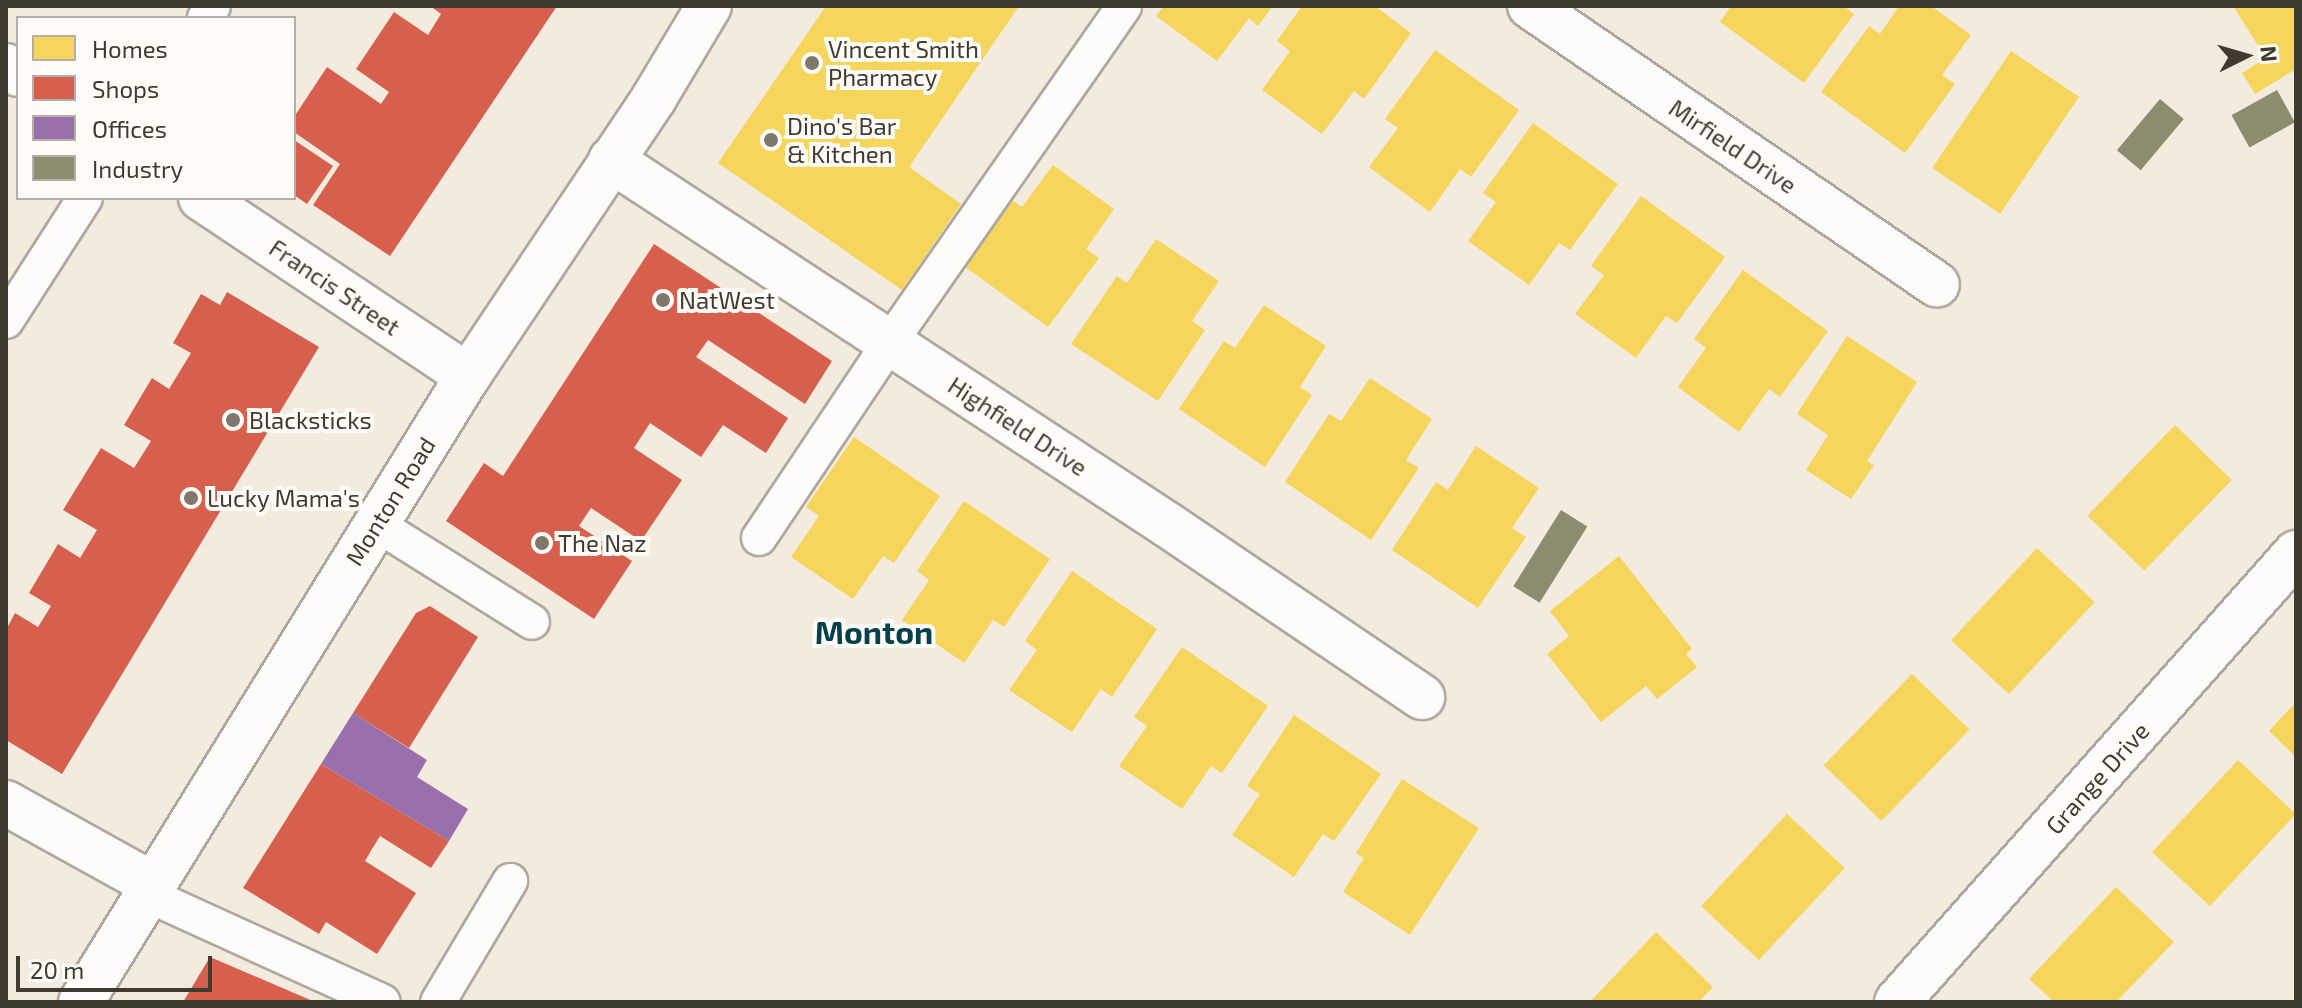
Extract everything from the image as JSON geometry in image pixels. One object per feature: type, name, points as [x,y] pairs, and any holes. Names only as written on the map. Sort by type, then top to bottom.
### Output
[{"type":"street","name":"Monton Road","points":[[81,1002],[468,376],[691,40],[709,6]]},
{"type":"street","name":"Mirfield Drive","points":[[1530,6],[1937,285]]},
{"type":"street","name":"Highfield Drive","points":[[611,160],[1422,697]]},
{"type":"street","name":"Francis Street","points":[[204,200],[468,376]]},
{"type":"street","name":"Grange Drive","points":[[1897,1002],[2296,553]]},
{"type":"street","points":[[6,803],[149,889]]},
{"type":"lane","points":[[759,538],[890,342],[1124,6]]},
{"type":"lane","points":[[6,321],[84,200]]},
{"type":"lane","points":[[376,524],[532,622]]},
{"type":"lane","points":[[438,1002],[510,881]]},
{"type":"lane","points":[[149,889],[383,1002]]},
{"type":"building: Homes","points":[[826,6],[1019,6],[909,167],[961,204],[902,290],[718,163]]},
{"type":"building: Homes","points":[[1164,6],[1273,6],[1258,26],[1249,18],[1217,61],[1156,16]]},
{"type":"building: Homes","points":[[1302,6],[1375,6],[1411,33],[1364,99],[1354,91],[1322,134],[1262,90],[1290,51],[1277,41]]},
{"type":"building: Homes","points":[[1731,6],[1843,6],[1854,14],[1804,83],[1720,22]]},
{"type":"building: Homes","points":[[1899,6],[1931,6],[1971,35],[1942,75],[1955,84],[1905,153],[1821,92],[1869,26],[1880,34]]},
{"type":"building: Homes","points":[[2233,6],[2296,6],[2296,69],[2255,94],[2242,73],[2266,58]]},
{"type":"building: Homes","points":[[1435,50],[1519,110],[1471,177],[1460,169],[1430,212],[1369,167],[1398,128],[1385,119]]},
{"type":"building: Homes","points":[[2011,51],[2079,97],[2000,214],[1932,168]]},
{"type":"building: Homes","points":[[1533,123],[1618,184],[1570,250],[1559,243],[1529,285],[1468,241],[1496,202],[1483,193]]},
{"type":"building: Homes","points":[[1053,165],[1114,209],[1086,249],[1099,258],[1048,327],[964,266],[1012,200],[1022,207]]},
{"type":"building: Homes","points":[[1641,196],[1725,257],[1677,323],[1666,316],[1636,358],[1575,314],[1604,275],[1591,266]]},
{"type":"building: Homes","points":[[1156,239],[1219,281],[1192,321],[1205,330],[1158,401],[1071,344],[1117,276],[1127,283]]},
{"type":"building: Homes","points":[[1743,270],[1828,331],[1780,397],[1769,389],[1739,432],[1678,387],[1706,348],[1694,339]]},
{"type":"building: Homes","points":[[1264,305],[1326,346],[1300,387],[1312,395],[1265,467],[1179,409],[1224,341],[1235,348]]},
{"type":"building: Homes","points":[[1847,336],[1917,382],[1867,461],[1874,465],[1851,499],[1806,470],[1828,435],[1797,414]]},
{"type":"building: Homes","points":[[1370,378],[1432,419],[1406,460],[1419,468],[1371,540],[1285,482],[1329,414],[1341,421]]},
{"type":"building: Homes","points":[[2175,425],[2232,480],[2144,571],[2087,516]]},
{"type":"building: Homes","points":[[854,437],[940,496],[894,563],[883,556],[853,599],[791,557],[819,516],[806,507]]},
{"type":"building: Homes","points":[[1476,446],[1539,488],[1512,528],[1526,537],[1478,608],[1392,550],[1436,482],[1448,490]]},
{"type":"building: Homes","points":[[964,501],[1050,559],[1004,627],[993,620],[964,663],[902,620],[929,580],[917,571]]},
{"type":"building: Homes","points":[[2037,548],[2095,602],[2009,694],[1951,640]]},
{"type":"building: Homes","points":[[1619,556],[1692,649],[1686,654],[1697,667],[1657,699],[1646,686],[1601,722],[1547,654],[1569,636],[1550,611]]},
{"type":"building: Homes","points":[[1072,571],[1157,629],[1112,697],[1101,689],[1072,732],[1009,690],[1037,650],[1025,641]]},
{"type":"building: Homes","points":[[1182,647],[1268,706],[1222,773],[1211,766],[1182,809],[1119,766],[1147,726],[1134,717]]},
{"type":"building: Homes","points":[[1912,674],[1970,730],[1881,821],[1824,765]]},
{"type":"building: Homes","points":[[2296,702],[2296,757],[2269,731]]},
{"type":"building: Homes","points":[[1294,715],[1381,774],[1334,841],[1323,834],[1294,877],[1232,835],[1260,794],[1247,786]]},
{"type":"building: Homes","points":[[2238,760],[2296,814],[2210,906],[2152,852]]},
{"type":"building: Homes","points":[[1402,779],[1479,828],[1410,935],[1343,892],[1364,858],[1356,853]]},
{"type":"building: Homes","points":[[1787,814],[1845,868],[1759,960],[1701,906]]},
{"type":"building: Homes","points":[[2116,887],[2174,942],[2116,1002],[2054,1002],[2029,979]]},
{"type":"building: Homes","points":[[1656,932],[1713,987],[1699,1002],[1590,1002]]},
{"type":"building: Shops","points":[[430,6],[557,6],[390,256],[313,205],[340,164],[296,133],[296,114],[327,67],[381,104],[389,92],[356,69],[394,12],[428,35],[441,14]]},
{"type":"building: Shops","points":[[296,141],[333,166],[307,204],[296,196]]},
{"type":"building: Shops","points":[[654,244],[832,361],[805,404],[708,340],[696,357],[788,418],[766,453],[723,425],[701,457],[650,423],[634,448],[682,480],[641,541],[591,508],[579,526],[632,561],[594,619],[446,521],[484,463],[503,476]]},
{"type":"building: Shops","points":[[227,292],[319,347],[62,774],[6,740],[6,630],[15,613],[38,627],[51,606],[29,593],[58,544],[80,558],[97,530],[63,510],[101,448],[134,468],[151,441],[124,425],[152,378],[169,389],[191,353],[173,343],[201,294],[220,305]]},
{"type":"building: Shops","points":[[430,606],[478,637],[409,748],[353,713],[416,613]]},
{"type":"building: Shops","points":[[321,764],[449,841],[431,868],[380,836],[365,861],[416,893],[377,954],[326,922],[319,934],[243,888]]},
{"type":"building: Shops","points":[[210,957],[315,1002],[183,1002]]},
{"type":"building: Offices","points":[[353,713],[427,760],[417,777],[468,809],[449,841],[321,764]]},
{"type":"building: Industry","points":[[2277,90],[2295,122],[2249,148],[2232,115]]},
{"type":"building: Industry","points":[[2160,99],[2184,119],[2141,170],[2117,150]]},
{"type":"building: Industry","points":[[1561,510],[1587,526],[1540,603],[1513,586]]},
{"type":"place","name":"Vincent Smith Pharmacy","points":[[812,63]]},
{"type":"place","name":"Dino's Bar & Kitchen","points":[[771,140]]},
{"type":"place","name":"NatWest","points":[[663,300]]},
{"type":"place","name":"Blacksticks","points":[[233,420]]},
{"type":"place","name":"Lucky Mama's","points":[[191,498]]},
{"type":"place","name":"The Naz","points":[[542,543]]},
{"type":"district","name":"Monton","points":[[874,631]]}]
